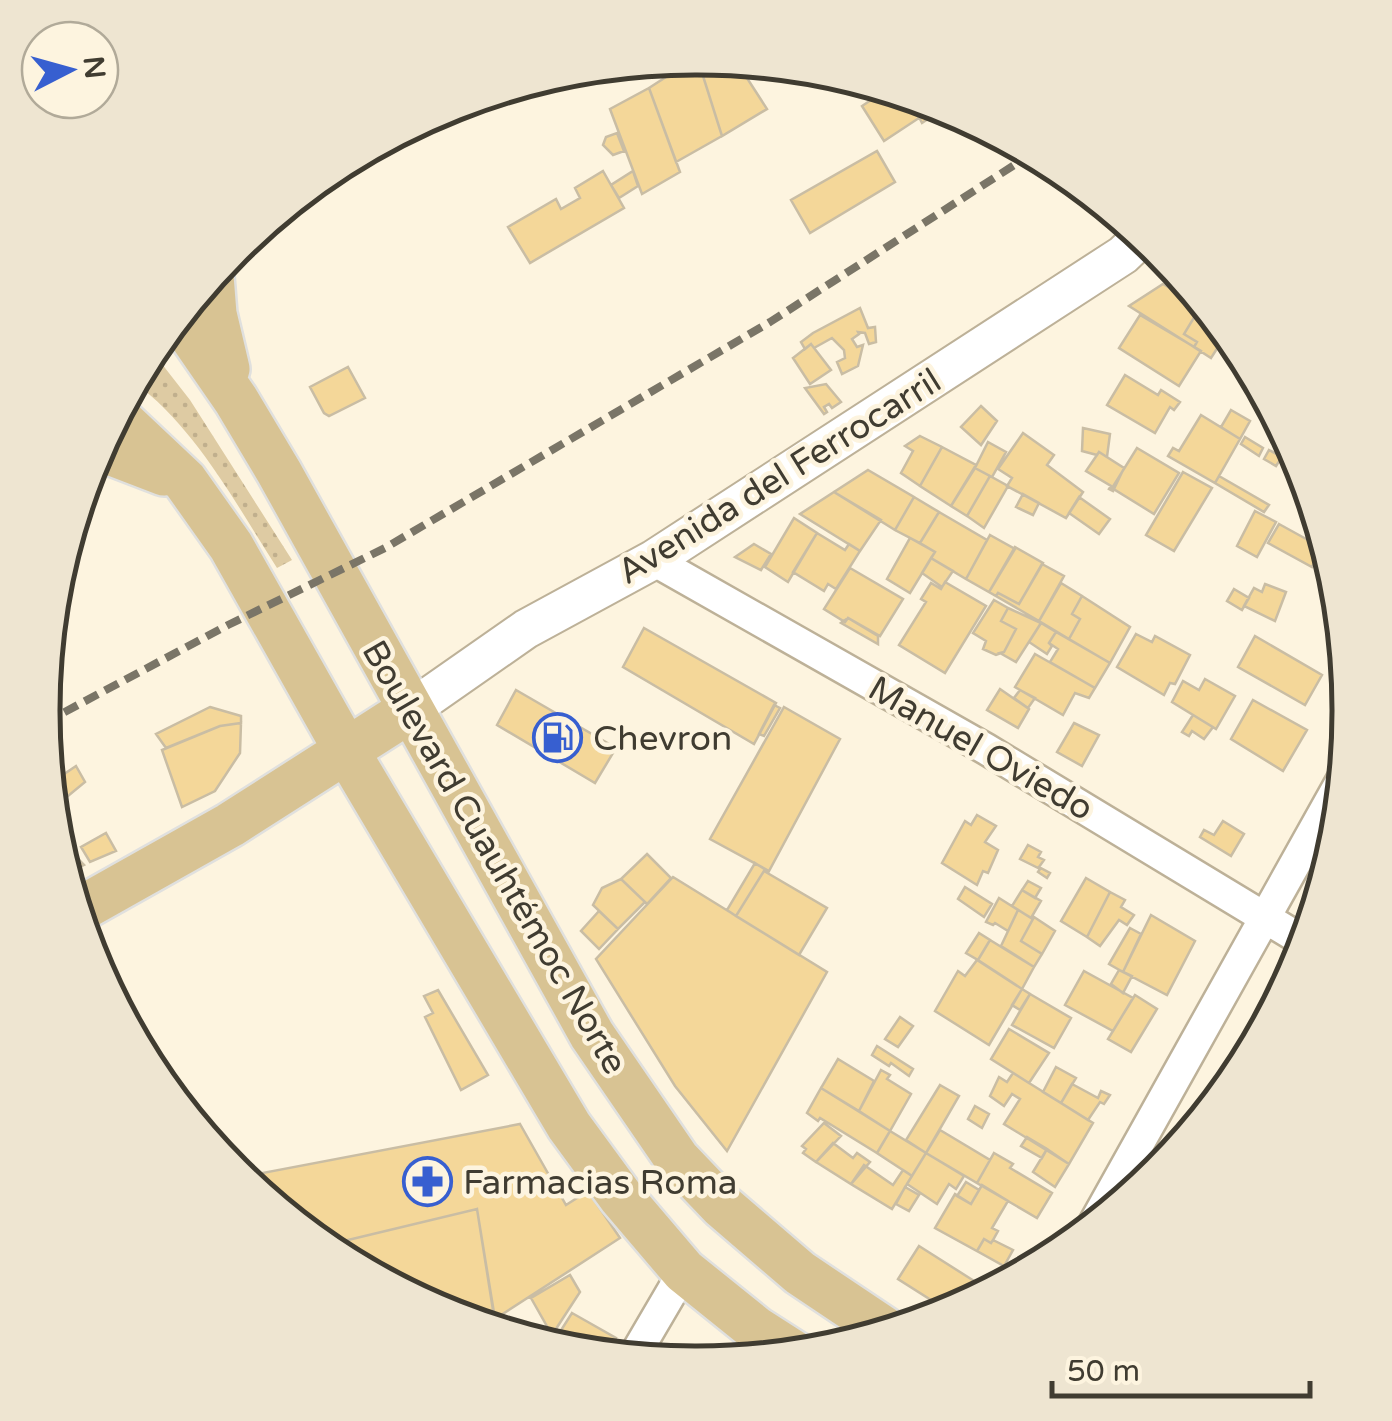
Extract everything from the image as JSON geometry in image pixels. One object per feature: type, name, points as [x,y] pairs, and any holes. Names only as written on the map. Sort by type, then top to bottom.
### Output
[{"type":"main road","points":[[213,297],[236,400]]},
{"type":"main road","name":"Boulevard Cuauhtémoc Norte","points":[[187,329],[236,400],[592,1035],[677,1159],[722,1206],[800,1273],[872,1322]]},
{"type":"main road","name":"Boulevard Cuauhtémoc Norte","points":[[127,427],[185,481],[231,546],[346,750],[568,1126],[620,1197],[684,1272],[776,1341]]},
{"type":"main road","points":[[114,454],[185,481]]},
{"type":"main road","points":[[91,903],[230,825],[410,710]]},
{"type":"street","name":"Avenida del Ferrocarril","points":[[410,710],[526,629],[652,560],[1132,247]]},
{"type":"street","name":"Manuel Oviedo","points":[[652,560],[986,750],[1291,933]]},
{"type":"street","points":[[1111,1192],[1324,811]]},
{"type":"street","points":[[642,1344],[684,1272]]},
{"type":"shaded area","points":[[162,364],[190,400],[292,560],[277,568],[196,444],[145,392]]},
{"type":"building","points":[[702,74],[746,77],[767,109],[722,136]]},
{"type":"building","points":[[702,74],[722,136],[676,162],[649,88],[669,75]]},
{"type":"building","points":[[649,88],[680,172],[642,194],[610,109]]},
{"type":"building","points":[[872,99],[919,118],[884,141],[862,106]]},
{"type":"building","points":[[617,133],[624,151],[613,155],[603,145],[606,137]]},
{"type":"building","points":[[877,151],[895,182],[810,233],[791,200]]},
{"type":"building","points":[[603,171],[624,208],[530,263],[508,227],[556,199],[561,209],[580,198],[575,188]]},
{"type":"building","points":[[633,171],[638,186],[619,198],[611,185]]},
{"type":"building","points":[[1163,284],[1195,316],[1184,334],[1197,342],[1194,347],[1129,306]]},
{"type":"building","points":[[860,308],[868,328],[875,327],[876,342],[869,344],[865,333],[858,332],[852,339],[857,347],[863,345],[858,366],[842,374],[837,362],[845,358],[844,350],[832,338],[805,349],[801,342],[813,333]]},
{"type":"building","points":[[1140,315],[1201,351],[1179,386],[1119,348]]},
{"type":"building","points":[[1195,316],[1218,347],[1211,358],[1194,347],[1197,342],[1184,334]]},
{"type":"building","points":[[811,344],[831,370],[810,384],[793,358]]},
{"type":"building","points":[[348,367],[365,398],[329,416],[310,387]]},
{"type":"building","points":[[1125,375],[1158,395],[1161,390],[1180,402],[1174,410],[1170,407],[1155,433],[1107,405]]},
{"type":"building","points":[[826,384],[841,402],[832,408],[829,404],[824,407],[824,414],[805,388]]},
{"type":"building","points":[[981,406],[997,421],[981,445],[961,427]]},
{"type":"building","points":[[1231,410],[1250,421],[1240,439],[1221,427]]},
{"type":"building","points":[[1201,415],[1240,439],[1215,483],[1168,456],[1173,448],[1179,451]]},
{"type":"building","points":[[1083,428],[1110,434],[1107,457],[1082,451]]},
{"type":"building","points":[[1023,433],[1054,455],[1047,465],[1083,492],[1066,518],[1007,486],[1012,478],[998,469]]},
{"type":"building","points":[[920,436],[942,447],[920,486],[901,473],[913,451],[905,446]]},
{"type":"building","points":[[1245,437],[1263,448],[1259,456],[1241,444]]},
{"type":"building","points":[[988,442],[1006,452],[992,477],[975,468]]},
{"type":"building","points":[[942,447],[976,465],[951,506],[920,486]]},
{"type":"building","points":[[1137,448],[1179,473],[1154,514],[1112,488]]},
{"type":"building","points":[[1269,450],[1280,459],[1276,466],[1264,459]]},
{"type":"building","points":[[1099,452],[1124,468],[1113,491],[1086,471]]},
{"type":"building","points":[[975,468],[990,476],[967,516],[951,506]]},
{"type":"building","points":[[868,470],[914,497],[895,530],[834,492]]},
{"type":"building","points":[[1183,472],[1212,488],[1174,551],[1146,535]]},
{"type":"building","points":[[990,476],[1008,486],[984,528],[967,516]]},
{"type":"building","points":[[1219,476],[1269,505],[1264,512],[1215,483]]},
{"type":"building","points":[[834,492],[881,520],[860,551],[800,514]]},
{"type":"building","points":[[1023,494],[1039,503],[1033,515],[1016,507]]},
{"type":"building","points":[[914,497],[939,512],[920,543],[895,530]]},
{"type":"building","points":[[1079,497],[1110,519],[1099,534],[1069,513]]},
{"type":"building","points":[[1255,511],[1276,522],[1257,557],[1237,546]]},
{"type":"building","points":[[939,512],[987,540],[966,579],[931,558],[935,552],[920,543]]},
{"type":"building","points":[[794,518],[817,533],[788,582],[765,567]]},
{"type":"building","points":[[1279,524],[1308,540],[1314,563],[1312,567],[1268,543]]},
{"type":"building","points":[[817,533],[845,550],[849,544],[860,551],[836,589],[828,584],[824,591],[793,572]]},
{"type":"building","points":[[990,535],[1015,549],[989,592],[966,579]]},
{"type":"building","points":[[910,538],[935,552],[910,593],[887,579]]},
{"type":"building","points":[[754,544],[771,554],[761,570],[735,557]]},
{"type":"building","points":[[1015,547],[1043,563],[1019,604],[989,592]]},
{"type":"building","points":[[931,558],[953,571],[942,587],[922,573]]},
{"type":"building","points":[[1042,564],[1064,576],[1039,621],[996,596],[998,593],[1019,604]]},
{"type":"building","points":[[850,568],[903,599],[880,636],[824,609]]},
{"type":"building","points":[[945,582],[986,606],[945,673],[899,645],[926,602],[921,599],[931,583],[941,589]]},
{"type":"building","points":[[1061,583],[1082,596],[1072,614],[1080,619],[1069,639],[1039,621]]},
{"type":"building","points":[[1265,584],[1286,592],[1275,621],[1244,606],[1254,588],[1262,592]]},
{"type":"building","points":[[1234,589],[1249,598],[1242,610],[1227,601]]},
{"type":"building","points":[[1082,596],[1130,627],[1110,663],[1069,639],[1080,619],[1072,614]]},
{"type":"building","points":[[994,600],[1008,608],[1001,621],[1016,629],[1004,652],[996,655],[983,649],[986,641],[973,633]]},
{"type":"building","points":[[1008,608],[1041,623],[1016,662],[1000,653],[1016,629],[1001,621]]},
{"type":"building","points":[[848,618],[878,636],[878,644],[841,623]]},
{"type":"building","points":[[1041,623],[1056,632],[1047,654],[1029,642]]},
{"type":"building","points":[[644,628],[776,703],[754,744],[623,667]]},
{"type":"building","points":[[1056,632],[1110,663],[1095,688],[1050,662],[1058,649],[1049,643]]},
{"type":"building","points":[[1136,634],[1152,642],[1155,636],[1190,655],[1175,684],[1170,683],[1164,695],[1117,667]]},
{"type":"building","points":[[1255,636],[1322,675],[1305,705],[1238,667]]},
{"type":"building","points":[[1035,654],[1095,688],[1089,698],[1075,693],[1063,715],[1015,687]]},
{"type":"building","points":[[1205,679],[1235,696],[1216,729],[1172,702],[1183,681],[1199,690]]},
{"type":"building","points":[[1000,689],[1029,709],[1018,728],[987,710]]},
{"type":"building","name":"Chevron","points":[[516,690],[616,748],[595,783],[497,725]]},
{"type":"building","points":[[1020,690],[1035,698],[1028,708],[1014,698]]},
{"type":"building","points":[[1253,700],[1307,730],[1283,771],[1231,739]]},
{"type":"building","points":[[774,705],[780,708],[764,736],[759,734]]},
{"type":"building","points":[[210,707],[241,716],[241,723],[220,726],[166,748],[156,734]]},
{"type":"building","points":[[784,707],[840,739],[769,871],[710,839]]},
{"type":"building","points":[[1193,715],[1213,727],[1204,739],[1192,731],[1189,736],[1182,732]]},
{"type":"building","points":[[241,723],[240,753],[215,791],[182,807],[162,750],[220,726]]},
{"type":"building","points":[[1074,723],[1099,735],[1082,766],[1057,752]]},
{"type":"building","points":[[76,766],[85,782],[68,796],[63,775]]},
{"type":"building","points":[[977,815],[996,826],[985,842],[998,850],[988,873],[983,871],[977,885],[942,863],[965,821],[971,825]]},
{"type":"building","points":[[1223,821],[1244,834],[1231,856],[1200,837],[1204,830],[1214,835]]},
{"type":"building","points":[[106,833],[116,851],[90,862],[81,847]]},
{"type":"building","points":[[1028,845],[1041,852],[1038,857],[1044,860],[1039,867],[1050,873],[1047,878],[1038,872],[1040,869],[1020,859]]},
{"type":"building","points":[[647,854],[671,878],[647,904],[621,879]]},
{"type":"building","points":[[755,863],[769,872],[764,871],[736,916],[727,910]]},
{"type":"building","points":[[764,871],[827,908],[799,955],[736,916]]},
{"type":"building","points":[[673,877],[827,972],[727,1151],[675,1086],[596,959]]},
{"type":"building","points":[[1086,878],[1110,892],[1087,937],[1061,921]]},
{"type":"building","points":[[621,879],[645,902],[618,929],[593,905],[602,888]]},
{"type":"building","points":[[1028,881],[1041,888],[1035,898],[1022,890]]},
{"type":"building","points":[[965,887],[992,904],[984,917],[958,899]]},
{"type":"building","points":[[1022,890],[1041,901],[1031,918],[1012,906]]},
{"type":"building","points":[[1110,892],[1125,900],[1121,907],[1134,915],[1127,925],[1119,920],[1100,946],[1087,937]]},
{"type":"building","points":[[999,898],[1018,910],[1008,931],[986,922]]},
{"type":"building","points":[[1018,910],[1033,919],[1021,941],[1042,954],[1034,967],[1001,946]]},
{"type":"building","points":[[599,911],[618,929],[599,949],[581,931]]},
{"type":"building","points":[[1151,915],[1195,941],[1167,995],[1123,972]]},
{"type":"building","points":[[1034,917],[1055,931],[1042,954],[1021,941]]},
{"type":"building","points":[[1130,928],[1141,934],[1123,972],[1109,964]]},
{"type":"building","points":[[979,933],[990,940],[978,960],[966,953]]},
{"type":"building","points":[[990,940],[1034,967],[1022,989],[978,960]]},
{"type":"building","points":[[977,960],[1022,989],[989,1045],[935,1011],[958,971],[965,976]]},
{"type":"building","points":[[1119,970],[1132,976],[1123,993],[1111,984]]},
{"type":"building","points":[[1084,971],[1133,998],[1113,1031],[1065,1005]]},
{"type":"building","points":[[1022,989],[1030,994],[1020,1010],[1012,1005]]},
{"type":"building","points":[[438,990],[488,1075],[461,1090],[425,1017],[433,1013],[424,996]]},
{"type":"building","points":[[1030,994],[1071,1018],[1054,1048],[1012,1025]]},
{"type":"building","points":[[1135,995],[1157,1009],[1131,1052],[1108,1039]]},
{"type":"building","points":[[900,1017],[913,1026],[898,1047],[885,1039]]},
{"type":"building","points":[[1009,1029],[1049,1053],[1029,1083],[991,1059]]},
{"type":"building","points":[[877,1046],[913,1069],[909,1076],[872,1055]]},
{"type":"building","points":[[838,1059],[874,1081],[859,1111],[821,1088]]},
{"type":"building","points":[[1056,1067],[1076,1078],[1061,1103],[1043,1092]]},
{"type":"building","points":[[881,1070],[890,1075],[887,1079],[911,1094],[890,1131],[859,1111]]},
{"type":"building","points":[[1013,1073],[1093,1123],[1069,1164],[1004,1124],[1020,1099],[1012,1094],[1004,1106],[990,1096],[999,1077],[1007,1082]]},
{"type":"building","points":[[1072,1084],[1098,1098],[1101,1091],[1110,1095],[1088,1120],[1061,1103]]},
{"type":"building","points":[[940,1085],[959,1096],[926,1153],[906,1140]]},
{"type":"building","points":[[821,1088],[890,1131],[877,1153],[807,1113]]},
{"type":"building","points":[[975,1106],[989,1114],[982,1128],[968,1119]]},
{"type":"building","points":[[824,1123],[841,1136],[816,1162],[803,1153],[806,1149],[802,1146]]},
{"type":"building","points":[[520,1124],[566,1205],[588,1191],[620,1238],[500,1316],[494,1314],[477,1209],[346,1241],[260,1173]]},
{"type":"building","points":[[940,1130],[990,1160],[977,1183],[926,1153]]},
{"type":"building","points":[[890,1131],[926,1153],[912,1176],[877,1153]]},
{"type":"building","points":[[1027,1137],[1047,1149],[1042,1158],[1021,1146]]},
{"type":"building","points":[[833,1143],[853,1158],[857,1153],[870,1162],[851,1184],[816,1162]]},
{"type":"building","points":[[1047,1149],[1069,1164],[1055,1187],[1033,1172]]},
{"type":"building","points":[[926,1153],[964,1176],[956,1189],[949,1184],[937,1204],[907,1184]]},
{"type":"building","points":[[994,1153],[1013,1164],[1010,1168],[1052,1193],[1037,1218],[977,1183]]},
{"type":"building","points":[[864,1165],[893,1185],[903,1170],[912,1176],[892,1209],[851,1184]]},
{"type":"building","points":[[966,1182],[979,1190],[971,1204],[957,1196]]},
{"type":"building","points":[[982,1185],[1008,1201],[992,1228],[998,1231],[993,1240],[991,1243],[984,1239],[977,1251],[935,1228],[955,1194],[971,1204]]},
{"type":"building","points":[[905,1187],[919,1195],[909,1211],[896,1204]]},
{"type":"building","points":[[477,1209],[494,1313],[415,1281],[346,1241]]},
{"type":"building","points":[[984,1239],[1013,1250],[1004,1266],[977,1251]]},
{"type":"building","points":[[919,1246],[975,1282],[932,1301],[898,1279]]},
{"type":"building","points":[[570,1275],[580,1292],[555,1330],[549,1329],[531,1298]]},
{"type":"building","points":[[572,1313],[616,1338],[613,1341],[560,1331]]},
{"type":"railway","points":[[60,714],[228,625],[385,548],[770,322],[1018,163]]},
{"type":"place","name":"Chevron","points":[[558,738]]},
{"type":"place","name":"Farmacias Roma","points":[[428,1182]]}]
